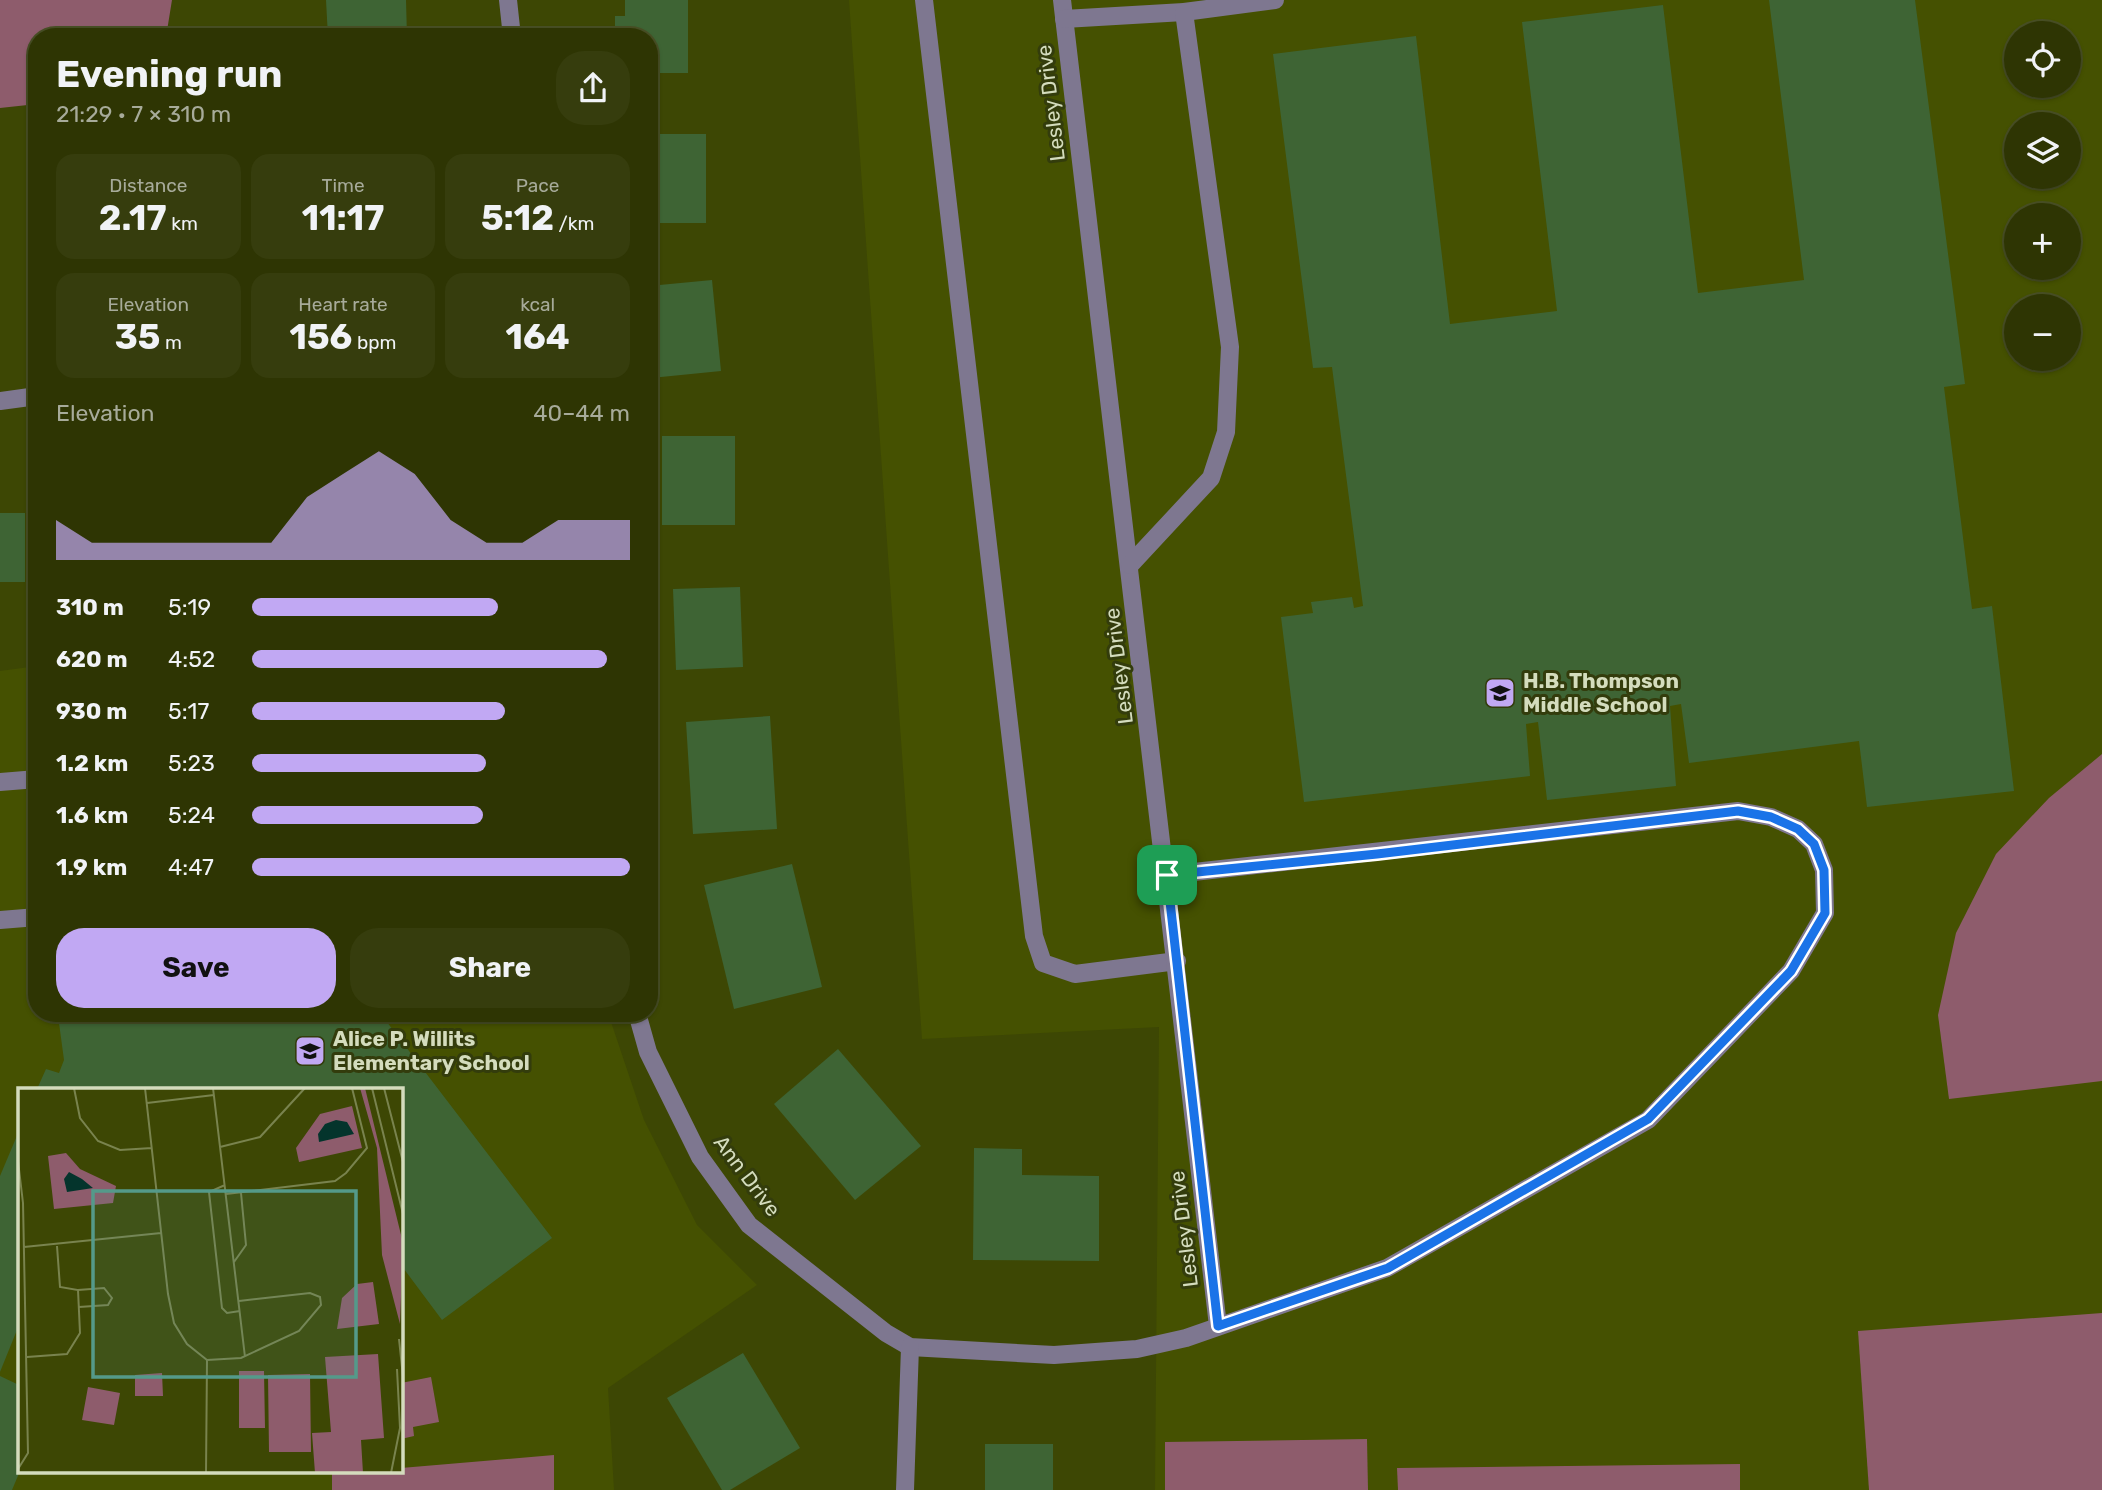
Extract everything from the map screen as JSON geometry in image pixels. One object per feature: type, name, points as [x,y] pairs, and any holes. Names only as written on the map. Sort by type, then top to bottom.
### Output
[{"type":"street","points":[[508,0],[511,28]]},
{"type":"street","points":[[924,0],[1034,936],[1043,963],[1075,974],[1177,961]]},
{"type":"street","name":"Lesley Drive","points":[[1062,0],[1218,1326]]},
{"type":"street","points":[[1064,19],[1184,12],[1275,0]]},
{"type":"street","points":[[1130,565],[1210,478],[1226,432],[1230,348],[1184,12]]},
{"type":"street","points":[[0,401],[28,397]]},
{"type":"street","points":[[0,782],[28,780]]},
{"type":"street","name":"Ann Drive","points":[[640,1022],[648,1052],[700,1157],[749,1225],[886,1333],[910,1347],[1054,1355],[1137,1349],[1185,1338],[1388,1268],[1648,1119],[1791,971],[1825,913],[1824,870],[1814,844],[1798,829],[1771,817],[1738,811],[1377,854],[1167,875]]},
{"type":"street","points":[[0,920],[28,918]]},
{"type":"street","points":[[905,1490],[910,1347]]},
{"type":"shaded area","points":[[0,0],[172,0],[167,28],[28,28],[28,105],[0,108]]},
{"type":"shaded area","name":"H.B. Thompson Middle School","points":[[849,0],[2102,0],[2102,1490],[1155,1490],[1159,1027],[922,1039]]},
{"type":"shaded area","name":"Alice P. Willits Elementary School","points":[[28,667],[28,1022],[611,1022],[644,1120],[697,1225],[757,1285],[608,1388],[614,1490],[0,1490],[0,671]]},
{"type":"shaded area","points":[[2102,754],[2102,1081],[1949,1099],[1938,1015],[1956,933],[1996,854],[2049,798]]},
{"type":"shaded area","points":[[2102,1313],[2102,1490],[1869,1490],[1858,1331]]},
{"type":"shaded area","points":[[431,1377],[439,1422],[413,1427],[414,1436],[402,1439],[402,1383]]},
{"type":"shaded area","points":[[1367,1439],[1368,1490],[1165,1490],[1165,1442]]},
{"type":"shaded area","points":[[554,1455],[554,1490],[332,1490],[332,1474],[402,1472],[402,1468]]},
{"type":"shaded area","points":[[1740,1464],[1740,1490],[1398,1490],[1397,1468]]},
{"type":"building","points":[[326,0],[406,0],[407,28],[328,28]]},
{"type":"building","points":[[625,0],[688,0],[688,73],[658,73],[658,28],[615,28],[615,16],[625,16]]},
{"type":"building","points":[[1769,0],[1915,0],[1965,384],[1944,387],[1972,609],[1992,606],[2014,791],[1867,807],[1859,741],[1689,763],[1681,704],[1670,706],[1676,786],[1547,800],[1538,722],[1526,724],[1530,776],[1304,802],[1281,617],[1313,613],[1311,602],[1352,597],[1354,608],[1363,606],[1332,367],[1313,368],[1273,54],[1416,36],[1450,324],[1557,311],[1522,22],[1663,5],[1698,293],[1804,280]]},
{"type":"building","points":[[658,134],[706,134],[706,223],[658,223]]},
{"type":"building","points":[[712,280],[721,371],[658,377],[658,285]]},
{"type":"building","points":[[662,436],[735,436],[735,525],[662,525]]},
{"type":"building","points":[[0,513],[25,513],[25,582],[0,582]]},
{"type":"building","points":[[740,587],[743,667],[676,670],[673,589]]},
{"type":"building","points":[[770,716],[777,829],[693,834],[686,722]]},
{"type":"building","points":[[792,864],[822,987],[734,1009],[704,885]]},
{"type":"building","points":[[387,1022],[552,1238],[442,1320],[402,1266],[402,1088],[37,1088],[46,1069],[59,1073],[64,1060],[59,1023]]},
{"type":"building","points":[[838,1049],[921,1146],[855,1200],[774,1104]]},
{"type":"building","points":[[18,1133],[18,1327],[0,1372],[0,1176]]},
{"type":"building","points":[[974,1148],[1022,1149],[1022,1175],[1099,1176],[1099,1261],[973,1260]]},
{"type":"building","points":[[743,1353],[800,1448],[730,1490],[722,1490],[667,1398]]},
{"type":"building","points":[[0,1376],[18,1385],[20,1472],[12,1490],[0,1490]]},
{"type":"building","points":[[985,1444],[1053,1444],[1053,1490],[985,1490]]},
{"type":"place","name":"H.B. Thompson Middle School","points":[[1500,693]]},
{"type":"place","name":"Alice P. Willits Elementary School","points":[[310,1051]]},
{"type":"route","points":[[1738,811],[1771,817],[1798,829],[1814,844],[1824,870],[1825,913],[1791,971],[1648,1119],[1388,1268],[1218,1326],[1167,875],[1377,854],[1738,811]]}]
